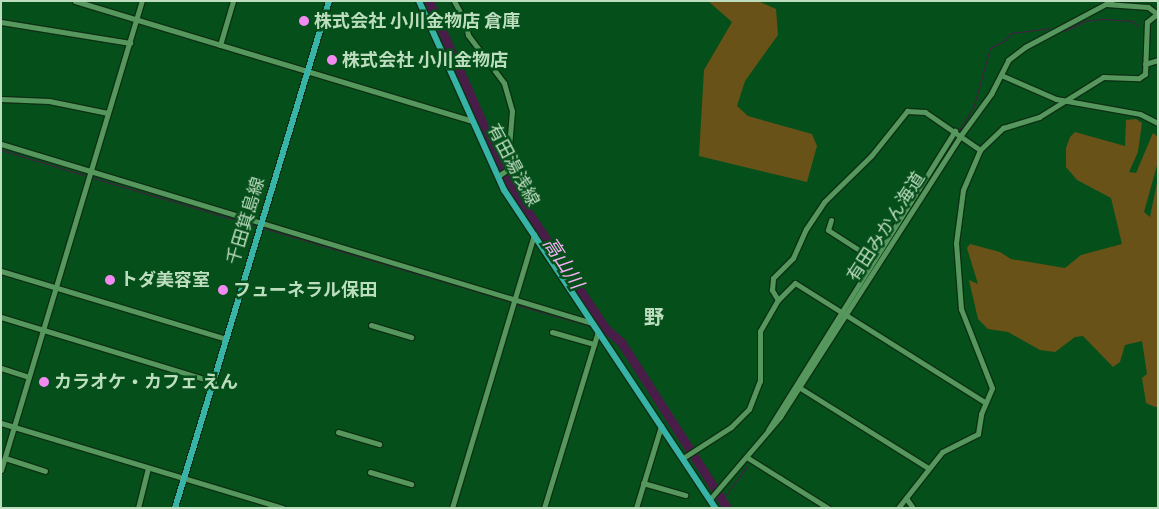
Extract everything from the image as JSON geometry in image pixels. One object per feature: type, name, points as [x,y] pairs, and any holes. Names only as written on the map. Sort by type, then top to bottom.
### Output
[{"type":"main road","name":"千田箕島線","points":[[175,508],[328,1]]},
{"type":"main road","name":"有田湯浅線","points":[[419,1],[498,176],[592,323],[711,498],[715,508]]},
{"type":"street","points":[[75,1],[473,121]]},
{"type":"street","points":[[1,470],[142,1]]},
{"type":"street","points":[[220,45],[233,1]]},
{"type":"street","points":[[454,1],[465,21],[468,35],[504,83],[512,111],[507,170],[498,176]]},
{"type":"street","points":[[898,508],[942,452],[978,434],[985,402],[992,388],[961,309],[956,243],[963,190],[980,150],[1003,128],[1039,117],[1103,77],[1139,78],[1145,74],[1147,22],[1157,13],[1148,7],[1109,2]]},
{"type":"street","name":"有田みかん海道","points":[[711,498],[763,439],[961,135],[982,108],[1008,60],[1019,50],[1109,2]]},
{"type":"street","points":[[1,22],[130,43]]},
{"type":"street","points":[[1145,64],[1158,60]]},
{"type":"street","points":[[1001,75],[1063,101],[1140,114],[1158,123]]},
{"type":"street","points":[[1,98],[49,101],[108,113]]},
{"type":"street","points":[[778,300],[772,290],[773,278],[793,258],[806,228],[824,202],[871,156],[907,111],[925,112],[961,135],[980,150]]},
{"type":"street","points":[[928,468],[797,386],[841,310],[955,131]]},
{"type":"street","points":[[1,152],[2,145],[260,227],[592,323]]},
{"type":"street","points":[[831,220],[828,230],[873,259]]},
{"type":"street","points":[[452,508],[534,234]]},
{"type":"street","points":[[1,271],[226,339]]},
{"type":"street","points":[[683,458],[731,426],[749,409],[760,381],[760,331],[778,300],[795,283],[841,310],[985,402]]},
{"type":"street","points":[[1,317],[214,382]]},
{"type":"street","points":[[371,325],[411,337]]},
{"type":"street","points":[[544,508],[598,330]]},
{"type":"street","points":[[552,332],[594,344]]},
{"type":"street","points":[[1,368],[29,376]]},
{"type":"street","points":[[1,423],[282,508]]},
{"type":"street","points":[[636,508],[661,426]]},
{"type":"street","points":[[338,432],[379,444]]},
{"type":"street","points":[[5,458],[45,471]]},
{"type":"street","points":[[748,458],[828,508]]},
{"type":"street","points":[[138,508],[148,468]]},
{"type":"street","points":[[370,472],[411,484]]},
{"type":"street","points":[[643,483],[685,495]]},
{"type":"street","points":[[906,498],[913,508]]},
{"type":"shaded area","points":[[708,1],[758,1],[776,9],[778,35],[745,81],[737,106],[748,116],[812,134],[817,146],[807,182],[699,156],[704,70],[732,22]]},
{"type":"shaded area","points":[[1136,119],[1142,123],[1138,152],[1129,172],[1136,173],[1153,133],[1158,137],[1158,162],[1144,212],[1150,217],[1158,178],[1158,407],[1146,403],[1142,378],[1147,374],[1142,341],[1125,345],[1120,362],[1113,367],[1083,336],[1075,337],[1055,352],[1040,350],[1008,332],[988,329],[978,319],[969,280],[978,284],[967,248],[970,244],[1000,252],[1011,259],[1065,268],[1081,255],[1122,244],[1111,198],[1077,180],[1066,167],[1066,148],[1070,137],[1075,132],[1125,146],[1126,120]]},
{"type":"waterway","name":"高山川","points":[[429,1],[509,183],[605,328],[621,342],[727,508]]},
{"type":"waterway","points":[[1064,31],[1085,21],[1103,19],[1132,21],[1138,26]]},
{"type":"waterway","points":[[958,132],[974,105],[990,48],[1004,41],[1011,33],[1050,28]]},
{"type":"waterway","points":[[919,193],[956,135]]},
{"type":"waterway","points":[[1,150],[87,176]]},
{"type":"waterway","points":[[90,177],[257,226]]},
{"type":"waterway","points":[[263,228],[511,302]]},
{"type":"waterway","points":[[514,304],[589,326]]},
{"type":"waterway","points":[[722,500],[747,466]]},
{"type":"place","name":"株式会社 小川金物店 倉庫","points":[[304,21]]},
{"type":"place","name":"株式会社 小川金物店","points":[[332,60]]},
{"type":"place","name":"トダ美容室","points":[[110,280]]},
{"type":"place","name":"フューネラル保田","points":[[223,290]]},
{"type":"place","name":"カラオケ・カフェ えん","points":[[44,382]]},
{"type":"district","name":"野","points":[[654,316]]}]
